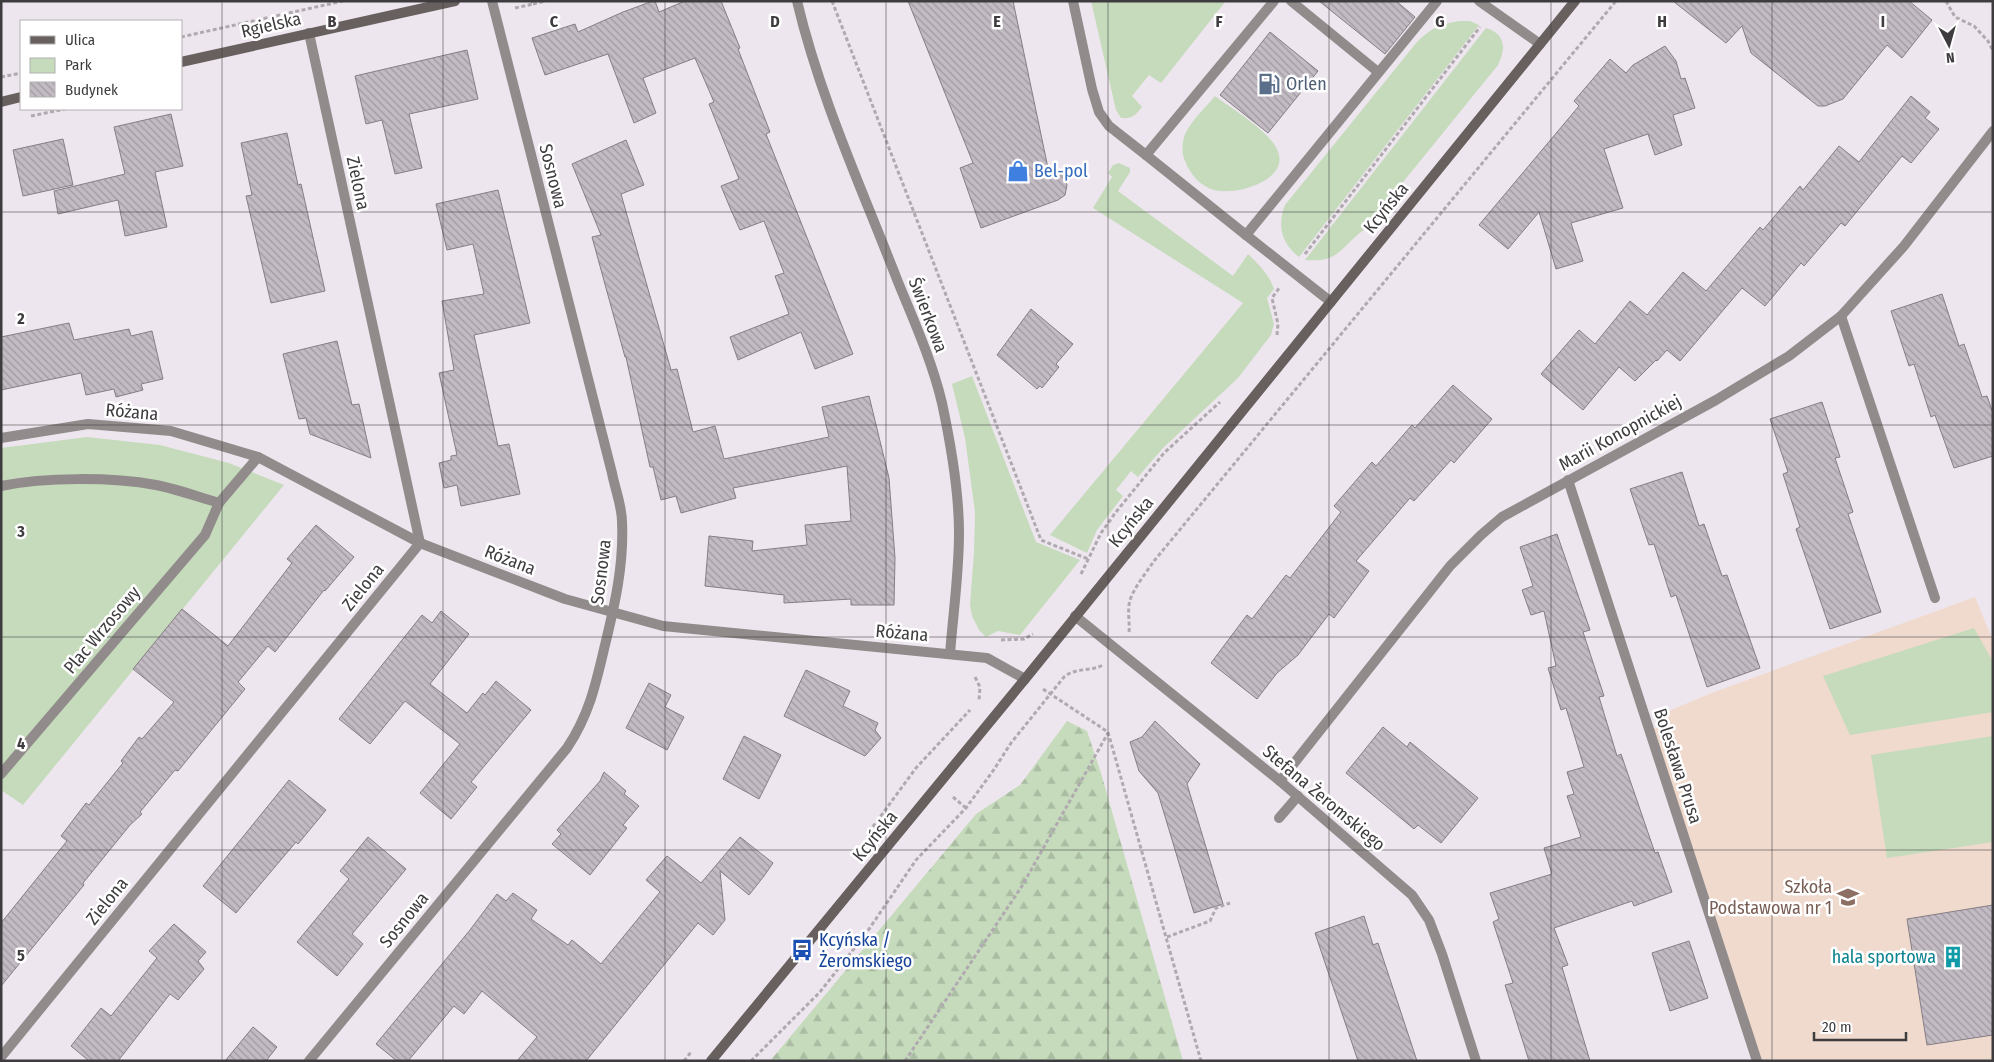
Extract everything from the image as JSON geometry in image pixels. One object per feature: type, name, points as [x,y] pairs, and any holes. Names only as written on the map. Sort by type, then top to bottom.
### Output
[{"type":"street","name":"Sosnowa","points":[[309,1061],[567,748],[580,728],[592,699],[613,614],[622,565],[622,520],[492,1]]},
{"type":"street","name":"Świerkowa","points":[[797,1],[807,44],[828,106],[926,351],[941,401],[953,463],[959,534],[958,572],[950,654]]},
{"type":"street","points":[[1073,1],[1098,112],[1109,126],[1331,302]]},
{"type":"street","points":[[1146,155],[1274,1]]},
{"type":"street","points":[[1291,1],[1378,72]]},
{"type":"street","points":[[1246,235],[1437,1]]},
{"type":"street","points":[[1479,1],[1540,44]]},
{"type":"street","name":"Rgielska","points":[[182,62],[449,2]]},
{"type":"street","name":"Kcyńska","points":[[711,1061],[1025,679],[1575,2]]},
{"type":"street","name":"Zielona","points":[[1,1057],[420,543],[309,33]]},
{"type":"street","points":[[1,102],[20,97]]},
{"type":"street","name":"Marii Konopnickiej","points":[[1280,781],[1450,566],[1481,535],[1502,518],[1716,400],[1789,356],[1841,316],[1904,246],[1993,132]]},
{"type":"street","points":[[1841,316],[1935,598]]},
{"type":"street","name":"Różana","points":[[1,438],[88,424],[171,431],[258,457],[420,543],[565,599],[613,614],[663,626],[987,658],[1025,679]]},
{"type":"street","name":"Plac Wrzosowy","points":[[1,774],[205,535],[219,503],[258,457]]},
{"type":"street","points":[[1,486],[16,483],[87,479],[155,485],[219,503]]},
{"type":"street","name":"Bolesława Prusa","points":[[1568,480],[1757,1061]]},
{"type":"street","name":"Stefana Żeromskiego","points":[[1075,616],[1280,781],[1412,895],[1425,914],[1442,954],[1476,1061]]},
{"type":"street","points":[[1278,818],[1298,796]]},
{"type":"path","points":[[182,37],[343,1]]},
{"type":"path","points":[[533,4],[546,1]]},
{"type":"path","points":[[832,1],[1042,540],[1088,559]]},
{"type":"path","points":[[751,1061],[820,992],[872,925],[916,860],[966,808],[993,772],[1011,743],[1064,677],[1071,671],[1096,669],[1103,665],[1128,633],[1130,601],[1136,586],[1154,561],[1616,1]]},
{"type":"path","points":[[1946,1],[1955,17],[1974,26],[1988,41],[1993,51]]},
{"type":"path","points":[[1276,338],[1278,324],[1272,298],[1493,11]]},
{"type":"path","points":[[1079,577],[1101,533],[1152,467],[1164,453],[1221,401]]},
{"type":"path","points":[[979,701],[980,686],[975,677],[1001,640],[1024,639],[1035,632]]},
{"type":"path","points":[[1025,679],[1108,732],[1167,937],[1200,1061]]},
{"type":"path","points":[[867,835],[916,768],[972,708]]},
{"type":"path","points":[[905,1061],[1022,886],[1108,732]]},
{"type":"path","points":[[1167,937],[1210,921],[1216,908],[1230,903]]},
{"type":"path","points":[[684,1061],[696,1046]]},
{"type":"shaded area","name":"Szkoła Podstawowa nr 1","points":[[1975,597],[1993,641],[1993,1061],[1757,1061],[1650,734],[1671,710],[1709,694]]},
{"type":"green space","points":[[1091,1],[1225,2],[1161,83],[1149,75],[1132,96],[1142,107],[1138,112],[1128,118],[1121,118],[1116,110]]},
{"type":"green space","points":[[1459,21],[1470,21],[1479,25],[1299,257],[1288,246],[1282,233],[1281,220],[1285,205],[1417,42],[1436,28]]},
{"type":"green space","points":[[1486,28],[1501,38],[1503,48],[1498,65],[1365,229],[1333,256],[1326,259],[1305,260]]},
{"type":"green space","points":[[1215,96],[1242,115],[1270,139],[1276,147],[1279,155],[1279,165],[1266,180],[1245,189],[1233,191],[1214,190],[1204,186],[1190,170],[1185,161],[1182,146],[1186,132],[1192,122]]},
{"type":"green space","points":[[1119,163],[1130,168],[1130,172],[1118,191],[1233,276],[1248,254],[1256,262],[1266,274],[1274,289],[1267,298],[1274,324],[1271,335],[1238,378],[1163,448],[1138,477],[1131,471],[1116,490],[1123,496],[1097,530],[1087,553],[1050,535],[1243,303],[1093,208],[1112,177],[1108,173],[1113,165]]},
{"type":"green space","points":[[972,376],[1036,542],[1080,560],[1020,635],[998,631],[986,637],[979,630],[972,616],[970,604],[975,512],[965,438],[952,384]]},
{"type":"green space","points":[[87,437],[160,445],[229,463],[284,485],[23,805],[1,790],[1,448]]},
{"type":"green space","points":[[1974,628],[1993,662],[1993,712],[1850,735],[1823,676]]},
{"type":"green space","points":[[1067,721],[1087,731],[1101,773],[1183,1061],[770,1061],[976,814],[1020,785]]},
{"type":"green space","points":[[1993,736],[1993,842],[1887,858],[1871,755]]},
{"type":"building","points":[[655,1],[659,12],[685,1],[721,1],[770,132],[766,134],[853,354],[815,369],[801,332],[738,360],[730,337],[789,314],[775,276],[784,273],[764,221],[740,230],[721,186],[739,179],[709,104],[714,102],[695,58],[643,78],[656,113],[634,123],[608,54],[545,75],[532,38],[575,24],[578,32]]},
{"type":"building","points":[[908,1],[1013,1],[1048,168],[1057,170],[1064,176],[1067,185],[1065,195],[1058,200],[981,228],[960,168],[973,163]]},
{"type":"building","points":[[1319,1],[1396,1],[1415,17],[1385,54]]},
{"type":"building","points":[[1673,1],[1909,1],[1932,20],[1902,58],[1887,45],[1843,99],[1825,106],[1818,106],[1751,53],[1742,26],[1726,43]]},
{"type":"building","points":[[1270,32],[1318,71],[1268,133],[1220,95]]},
{"type":"building","points":[[1665,46],[1676,61],[1681,79],[1685,78],[1695,108],[1673,115],[1682,145],[1655,155],[1648,134],[1604,149],[1623,208],[1571,223],[1583,261],[1556,269],[1539,212],[1508,249],[1479,225],[1579,106],[1574,101],[1610,59],[1626,73],[1633,65]]},
{"type":"building","points":[[467,50],[478,99],[409,114],[422,168],[395,174],[382,120],[366,124],[355,76]]},
{"type":"building","points":[[1911,96],[1930,112],[1925,118],[1939,129],[1911,163],[1902,156],[1845,226],[1841,223],[1804,266],[1801,263],[1765,306],[1742,288],[1680,361],[1667,350],[1635,381],[1619,367],[1583,410],[1541,374],[1579,330],[1595,344],[1630,301],[1647,315],[1683,272],[1706,291],[1760,227],[1763,230],[1800,186],[1803,190],[1839,146],[1859,162]]},
{"type":"building","points":[[171,114],[183,166],[155,172],[167,227],[125,236],[118,200],[58,214],[54,191],[125,174],[114,127]]},
{"type":"building","points":[[287,133],[298,185],[301,184],[325,291],[271,303],[246,196],[252,195],[241,143]]},
{"type":"building","points":[[63,139],[73,185],[23,196],[13,150]]},
{"type":"building","points":[[626,140],[644,185],[621,194],[671,370],[677,369],[693,432],[715,426],[724,459],[829,437],[822,407],[869,396],[889,478],[895,558],[894,605],[851,605],[851,599],[784,603],[784,595],[705,586],[709,536],[753,541],[752,551],[807,545],[805,525],[851,521],[847,466],[733,488],[736,498],[681,513],[676,496],[661,500],[653,467],[650,467],[626,357],[592,237],[601,235],[572,164]]},
{"type":"building","points":[[498,190],[530,323],[474,335],[498,446],[509,444],[520,494],[461,506],[457,485],[444,488],[439,463],[451,460],[451,456],[457,455],[439,373],[454,370],[442,301],[484,294],[473,244],[447,250],[436,204]]},
{"type":"building","points":[[1942,294],[1959,346],[1964,344],[1982,397],[1987,396],[1993,413],[1993,456],[1954,468],[1935,415],[1931,417],[1914,364],[1909,366],[1891,311]]},
{"type":"building","points":[[1031,309],[1073,344],[1056,364],[1059,367],[1042,388],[1040,386],[1037,389],[997,355]]},
{"type":"building","points":[[69,323],[74,340],[129,329],[131,336],[152,331],[163,379],[141,384],[143,390],[116,397],[114,389],[86,395],[81,373],[1,390],[1,337]]},
{"type":"building","points":[[337,341],[352,405],[359,404],[371,458],[310,434],[306,418],[299,419],[283,354]]},
{"type":"building","points":[[1453,385],[1492,419],[1454,463],[1451,460],[1414,501],[1410,498],[1356,561],[1369,571],[1334,618],[1329,614],[1298,655],[1277,673],[1257,699],[1211,663],[1247,615],[1252,619],[1286,575],[1290,578],[1341,512],[1334,506],[1372,462],[1376,466],[1412,425],[1415,428]]},
{"type":"building","points":[[1822,402],[1840,457],[1835,458],[1853,512],[1848,514],[1881,612],[1830,629],[1796,529],[1800,527],[1783,474],[1788,472],[1770,419]]},
{"type":"building","points":[[1682,472],[1699,526],[1704,524],[1722,576],[1727,575],[1760,668],[1707,687],[1676,595],[1671,597],[1654,544],[1649,545],[1630,489]]},
{"type":"building","points":[[316,525],[354,557],[324,590],[275,652],[268,646],[238,682],[245,689],[178,771],[175,770],[140,812],[142,814],[130,825],[83,883],[84,885],[1,986],[1,923],[67,841],[61,836],[86,803],[89,805],[123,763],[121,761],[139,737],[142,739],[174,702],[133,669],[182,609],[228,646],[292,563],[287,559]]},
{"type":"building","points":[[1557,534],[1590,630],[1583,632],[1604,696],[1599,697],[1617,756],[1621,754],[1655,853],[1658,852],[1672,892],[1634,906],[1632,901],[1554,928],[1568,965],[1562,967],[1590,1061],[1529,1061],[1505,985],[1513,983],[1493,922],[1499,919],[1490,893],[1552,874],[1544,848],[1581,837],[1567,796],[1574,794],[1567,772],[1584,767],[1566,708],[1561,710],[1548,668],[1556,666],[1544,611],[1531,615],[1522,590],[1533,586],[1520,547]]},
{"type":"building","points":[[441,611],[469,634],[430,684],[467,713],[483,693],[485,695],[496,681],[531,710],[471,782],[477,787],[451,819],[420,793],[460,744],[405,701],[370,744],[339,719],[422,615],[432,623]]},
{"type":"building","points":[[806,670],[850,691],[843,706],[878,723],[875,730],[881,738],[865,756],[784,716]]},
{"type":"building","points":[[649,683],[671,695],[665,707],[684,717],[667,750],[626,728]]},
{"type":"building","points":[[1155,721],[1200,764],[1187,784],[1223,904],[1194,913],[1158,793],[1139,771],[1130,742],[1142,737]]},
{"type":"building","points":[[1383,727],[1407,747],[1410,742],[1478,798],[1441,843],[1418,825],[1414,829],[1346,773]]},
{"type":"building","points":[[744,736],[781,755],[759,799],[723,779]]},
{"type":"building","points":[[604,772],[626,791],[624,794],[639,806],[623,825],[627,828],[590,875],[552,844],[561,834],[557,830],[600,781]]},
{"type":"building","points":[[289,780],[326,810],[298,844],[296,842],[236,913],[203,886]]},
{"type":"building","points":[[368,837],[406,869],[352,934],[363,944],[337,976],[297,942],[349,879],[340,871]]},
{"type":"building","points":[[740,837],[773,863],[749,895],[720,871],[725,920],[713,935],[698,923],[586,1061],[517,1061],[537,1037],[482,991],[464,1014],[454,1006],[408,1061],[397,1061],[376,1044],[470,930],[497,894],[506,901],[513,893],[537,910],[531,919],[568,945],[572,940],[601,964],[660,892],[646,880],[667,856],[701,883]]},
{"type":"building","name":"hala sportowa","points":[[1993,905],[1993,1035],[1927,1045],[1907,919]]},
{"type":"building","points":[[1364,916],[1373,945],[1378,943],[1417,1061],[1358,1061],[1315,933]]},
{"type":"building","points":[[174,924],[206,952],[198,961],[204,969],[178,1000],[170,994],[118,1061],[89,1061],[71,1046],[101,1008],[111,1016],[157,958],[149,951]]},
{"type":"building","points":[[1689,941],[1708,998],[1670,1011],[1652,953]]},
{"type":"building","points":[[253,1027],[277,1047],[266,1061],[225,1061]]},
{"type":"place","name":"Orlen","points":[[1269,84]]},
{"type":"place","name":"Bel-pol","points":[[1018,171]]},
{"type":"place","name":"Szkoła Podstawowa nr 1","points":[[1848,897]]},
{"type":"place","name":"Kcyńska / Żeromskiego","points":[[802,950]]},
{"type":"place","name":"hala sportowa","points":[[1953,957]]}]
